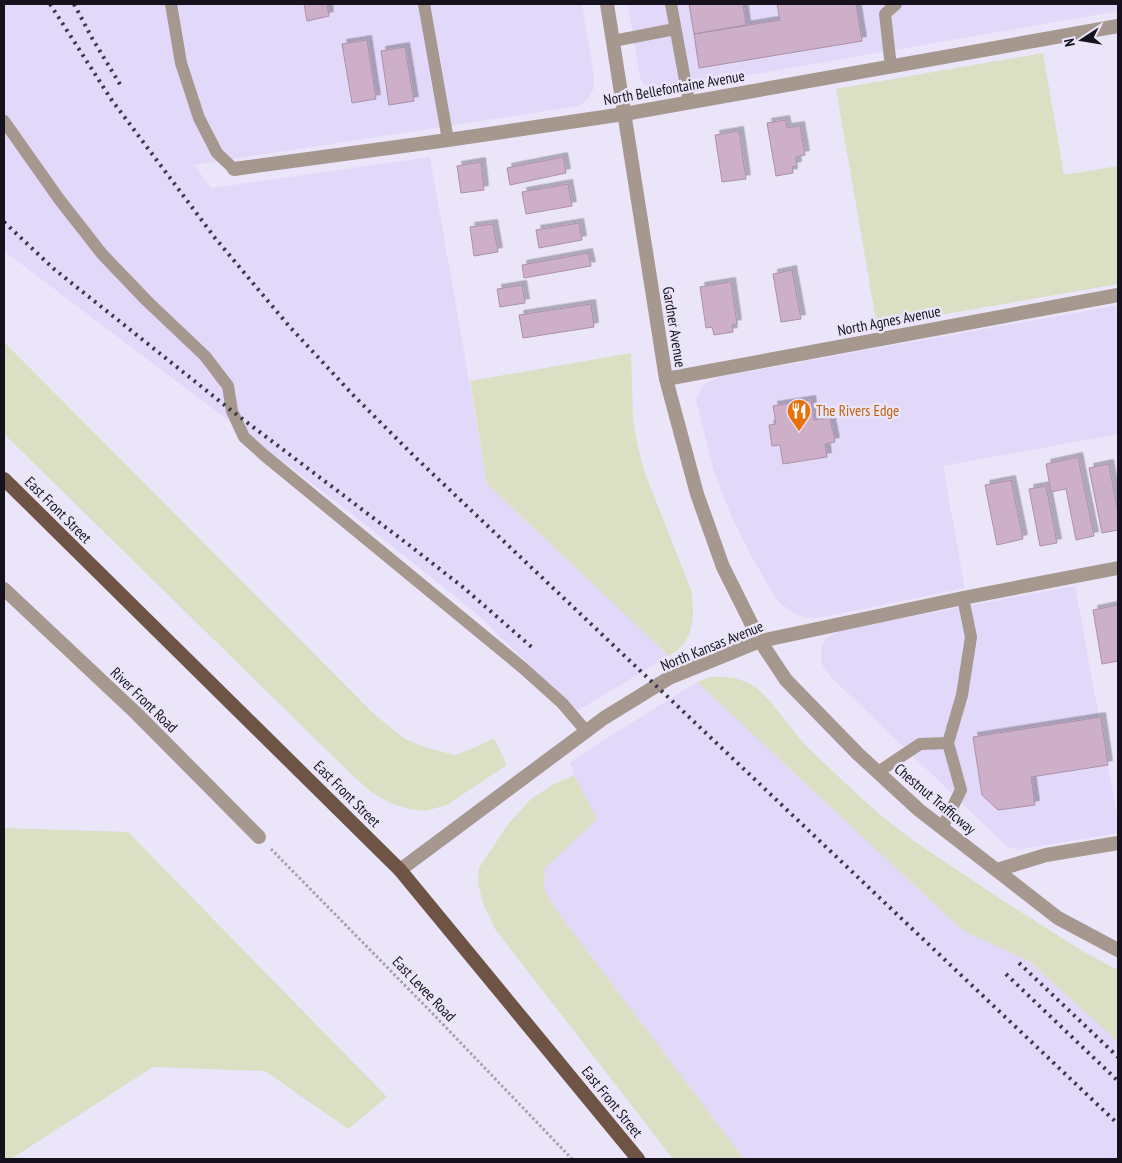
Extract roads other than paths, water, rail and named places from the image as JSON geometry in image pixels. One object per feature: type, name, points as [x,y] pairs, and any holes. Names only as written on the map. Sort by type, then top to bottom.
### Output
[{"type":"main road","name":"East Front Street","points":[[4,479],[400,870],[638,1159]]},
{"type":"street","name":"Gardner Avenue","points":[[607,4],[666,379],[697,494],[723,567],[760,641]]},
{"type":"street","name":"North Bellefontaine Avenue","points":[[234,170],[624,114],[1118,26]]},
{"type":"street","name":"North Agnes Avenue","points":[[666,379],[1118,295]]},
{"type":"street","name":"North Kansas Avenue","points":[[400,870],[604,718],[669,678],[760,641],[963,598],[1118,568]]},
{"type":"street","name":"River Front Road","points":[[4,590],[137,714],[259,837]]},
{"type":"street","name":"Chestnut Trafficway","points":[[760,641],[786,680],[858,754],[919,810],[1058,918],[1118,950]]},
{"type":"street","points":[[997,870],[1046,854],[1118,843]]},
{"type":"lane","points":[[171,4],[181,63],[200,118],[217,153],[234,170]]},
{"type":"lane","points":[[424,4],[448,140]]},
{"type":"lane","points":[[671,4],[689,102]]},
{"type":"lane","points":[[891,67],[885,14],[896,4]]},
{"type":"lane","points":[[613,41],[675,29]]},
{"type":"lane","points":[[4,121],[59,199],[102,254],[147,301],[206,356],[228,386],[232,411],[244,436],[264,456],[523,668],[562,703],[586,731]]},
{"type":"lane","points":[[942,828],[961,790],[948,743],[962,694],[971,637],[963,598]]},
{"type":"lane","points":[[878,772],[920,744],[948,743]]},
{"type":"railway","points":[[50,4],[111,99],[215,238],[289,326],[355,397],[416,458],[1118,1124]]},
{"type":"railway","points":[[74,4],[121,86]]},
{"type":"railway","points":[[4,222],[54,269],[232,411],[464,588],[535,650]]},
{"type":"railway","points":[[1019,963],[1118,1057]]},
{"type":"railway","points":[[1006,974],[1118,1081]]},
{"type":"place","name":"The Rivers Edge","points":[[799,432]]}]
